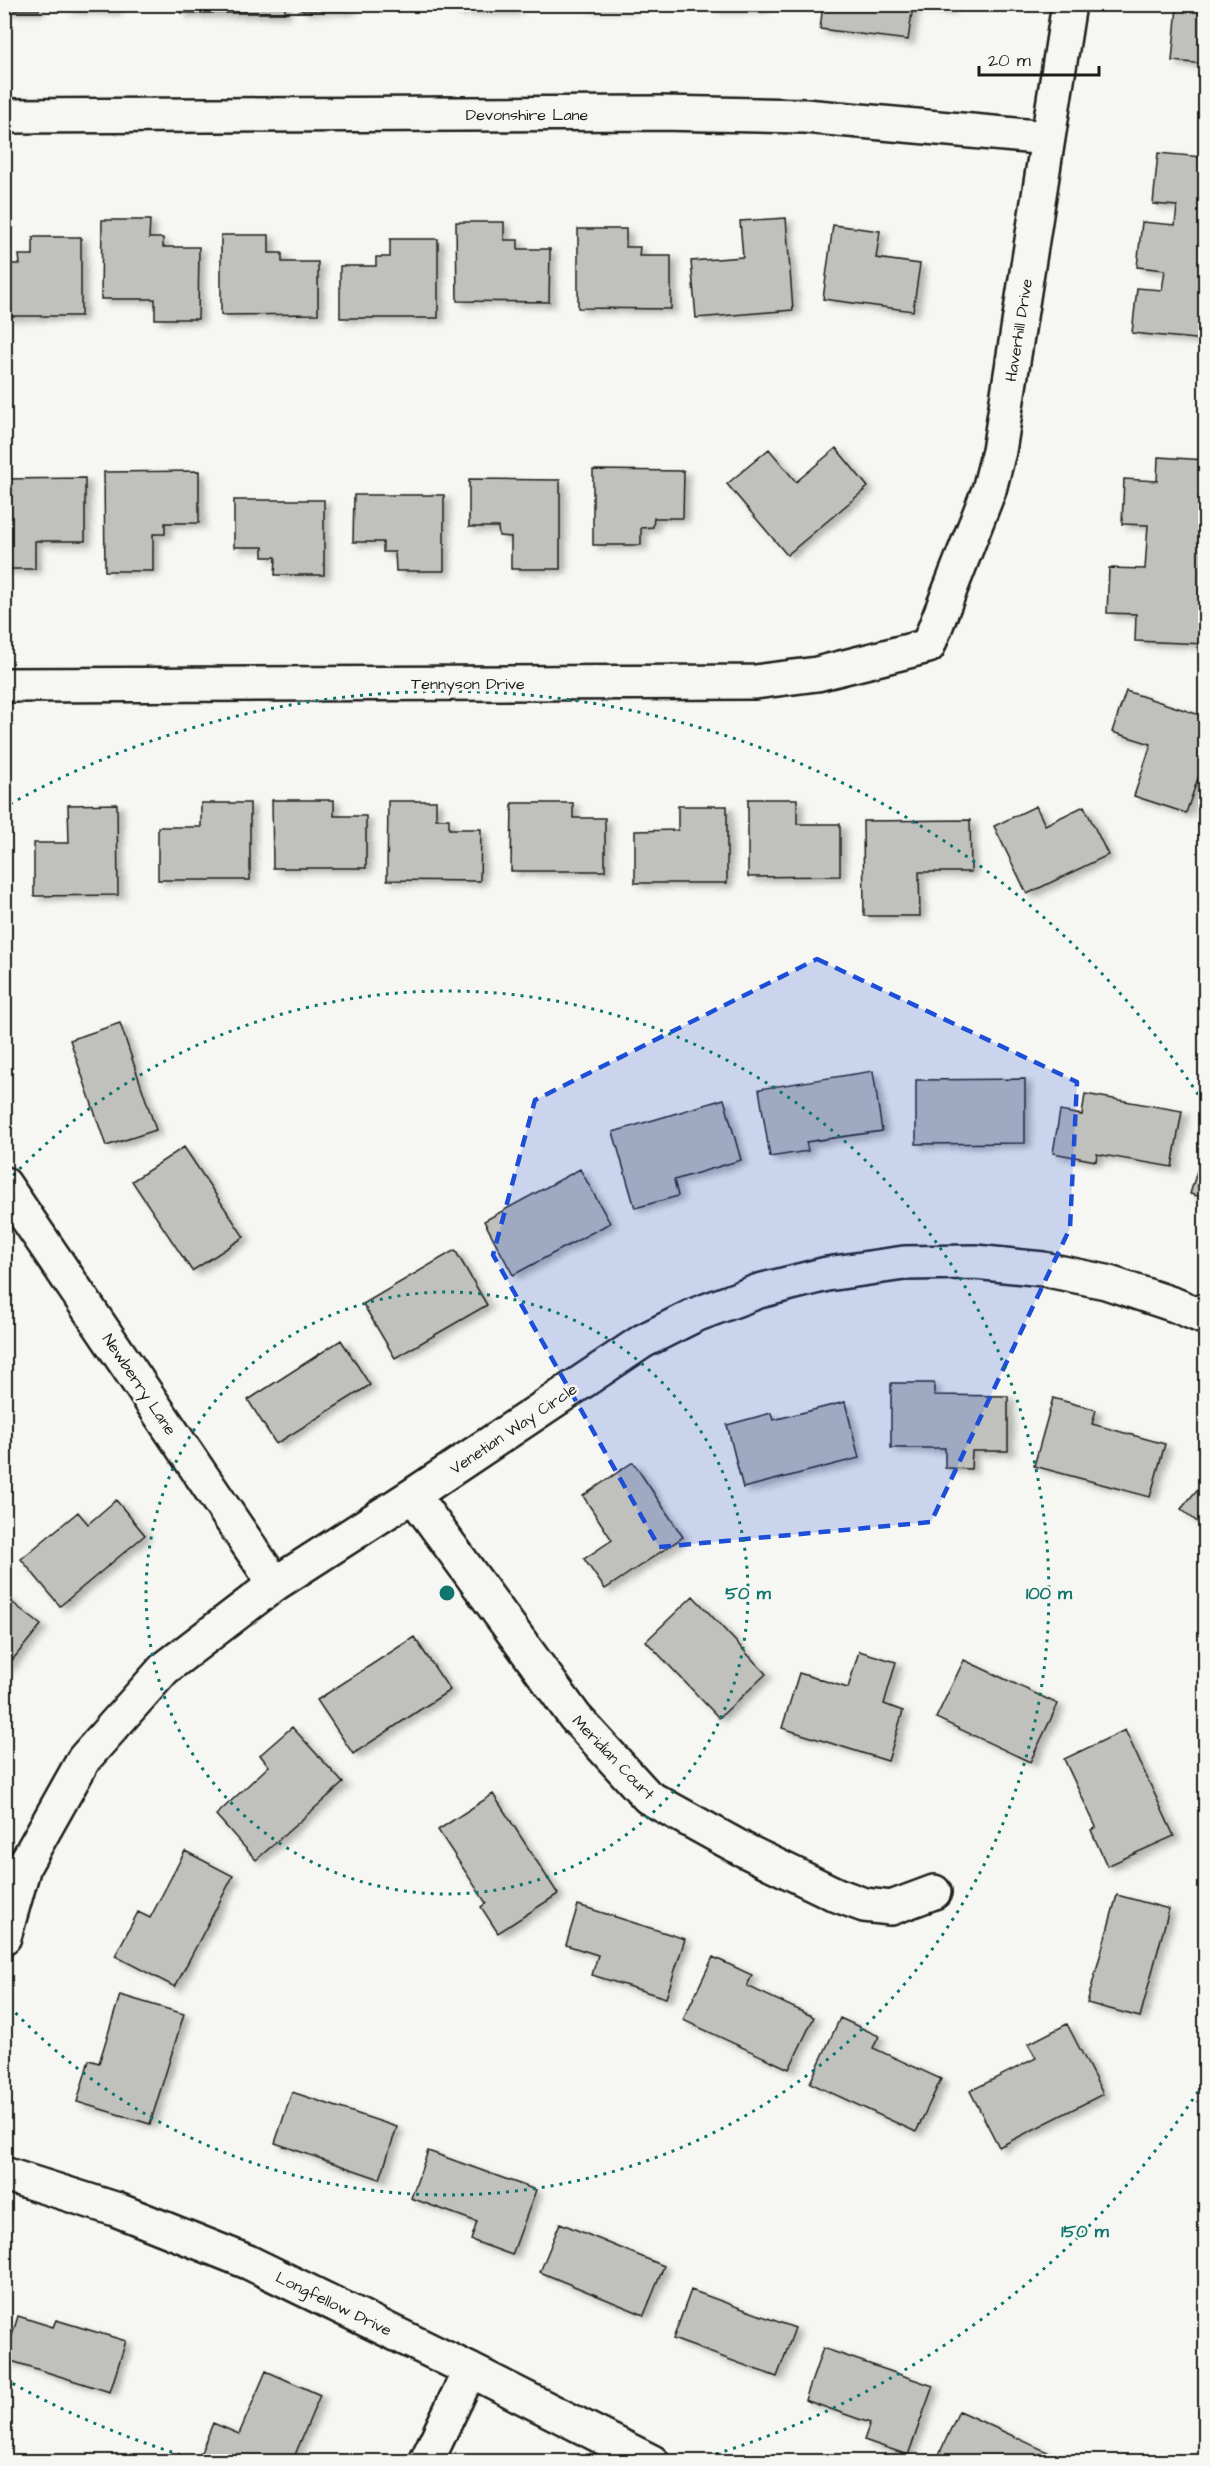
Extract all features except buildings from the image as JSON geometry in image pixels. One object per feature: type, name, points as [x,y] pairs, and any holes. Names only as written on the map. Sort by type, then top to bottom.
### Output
[{"type":"street","name":"Haverhill Drive","points":[[928,646],[989,490],[999,451],[1069,4]]},
{"type":"street","name":"Devonshire Lane","points":[[4,116],[623,114],[805,116],[1048,138]]},
{"type":"street","name":"Tennyson Drive","points":[[4,685],[754,682],[817,674],[928,646]]},
{"type":"street","name":"Newberry Lane","points":[[4,1184],[275,1584]]},
{"type":"street","name":"Venetian Way Circle","points":[[4,1936],[24,1866],[84,1759],[164,1669],[275,1584],[643,1341],[695,1315],[759,1291],[827,1274],[904,1263],[975,1262],[1044,1269],[1106,1282],[1206,1318]]},
{"type":"street","name":"Meridian Court","points":[[413,1495],[575,1717],[648,1797],[753,1854],[837,1895],[864,1905],[891,1908],[934,1892]]},
{"type":"street","name":"Longfellow Drive","points":[[4,2174],[115,2209],[248,2262],[652,2462]]},
{"type":"street","points":[[426,2462],[470,2370]]},
{"type":"highlighted area","points":[[817,959],[1077,1082],[1070,1228],[931,1522],[659,1547],[493,1255],[535,1100]]}]
